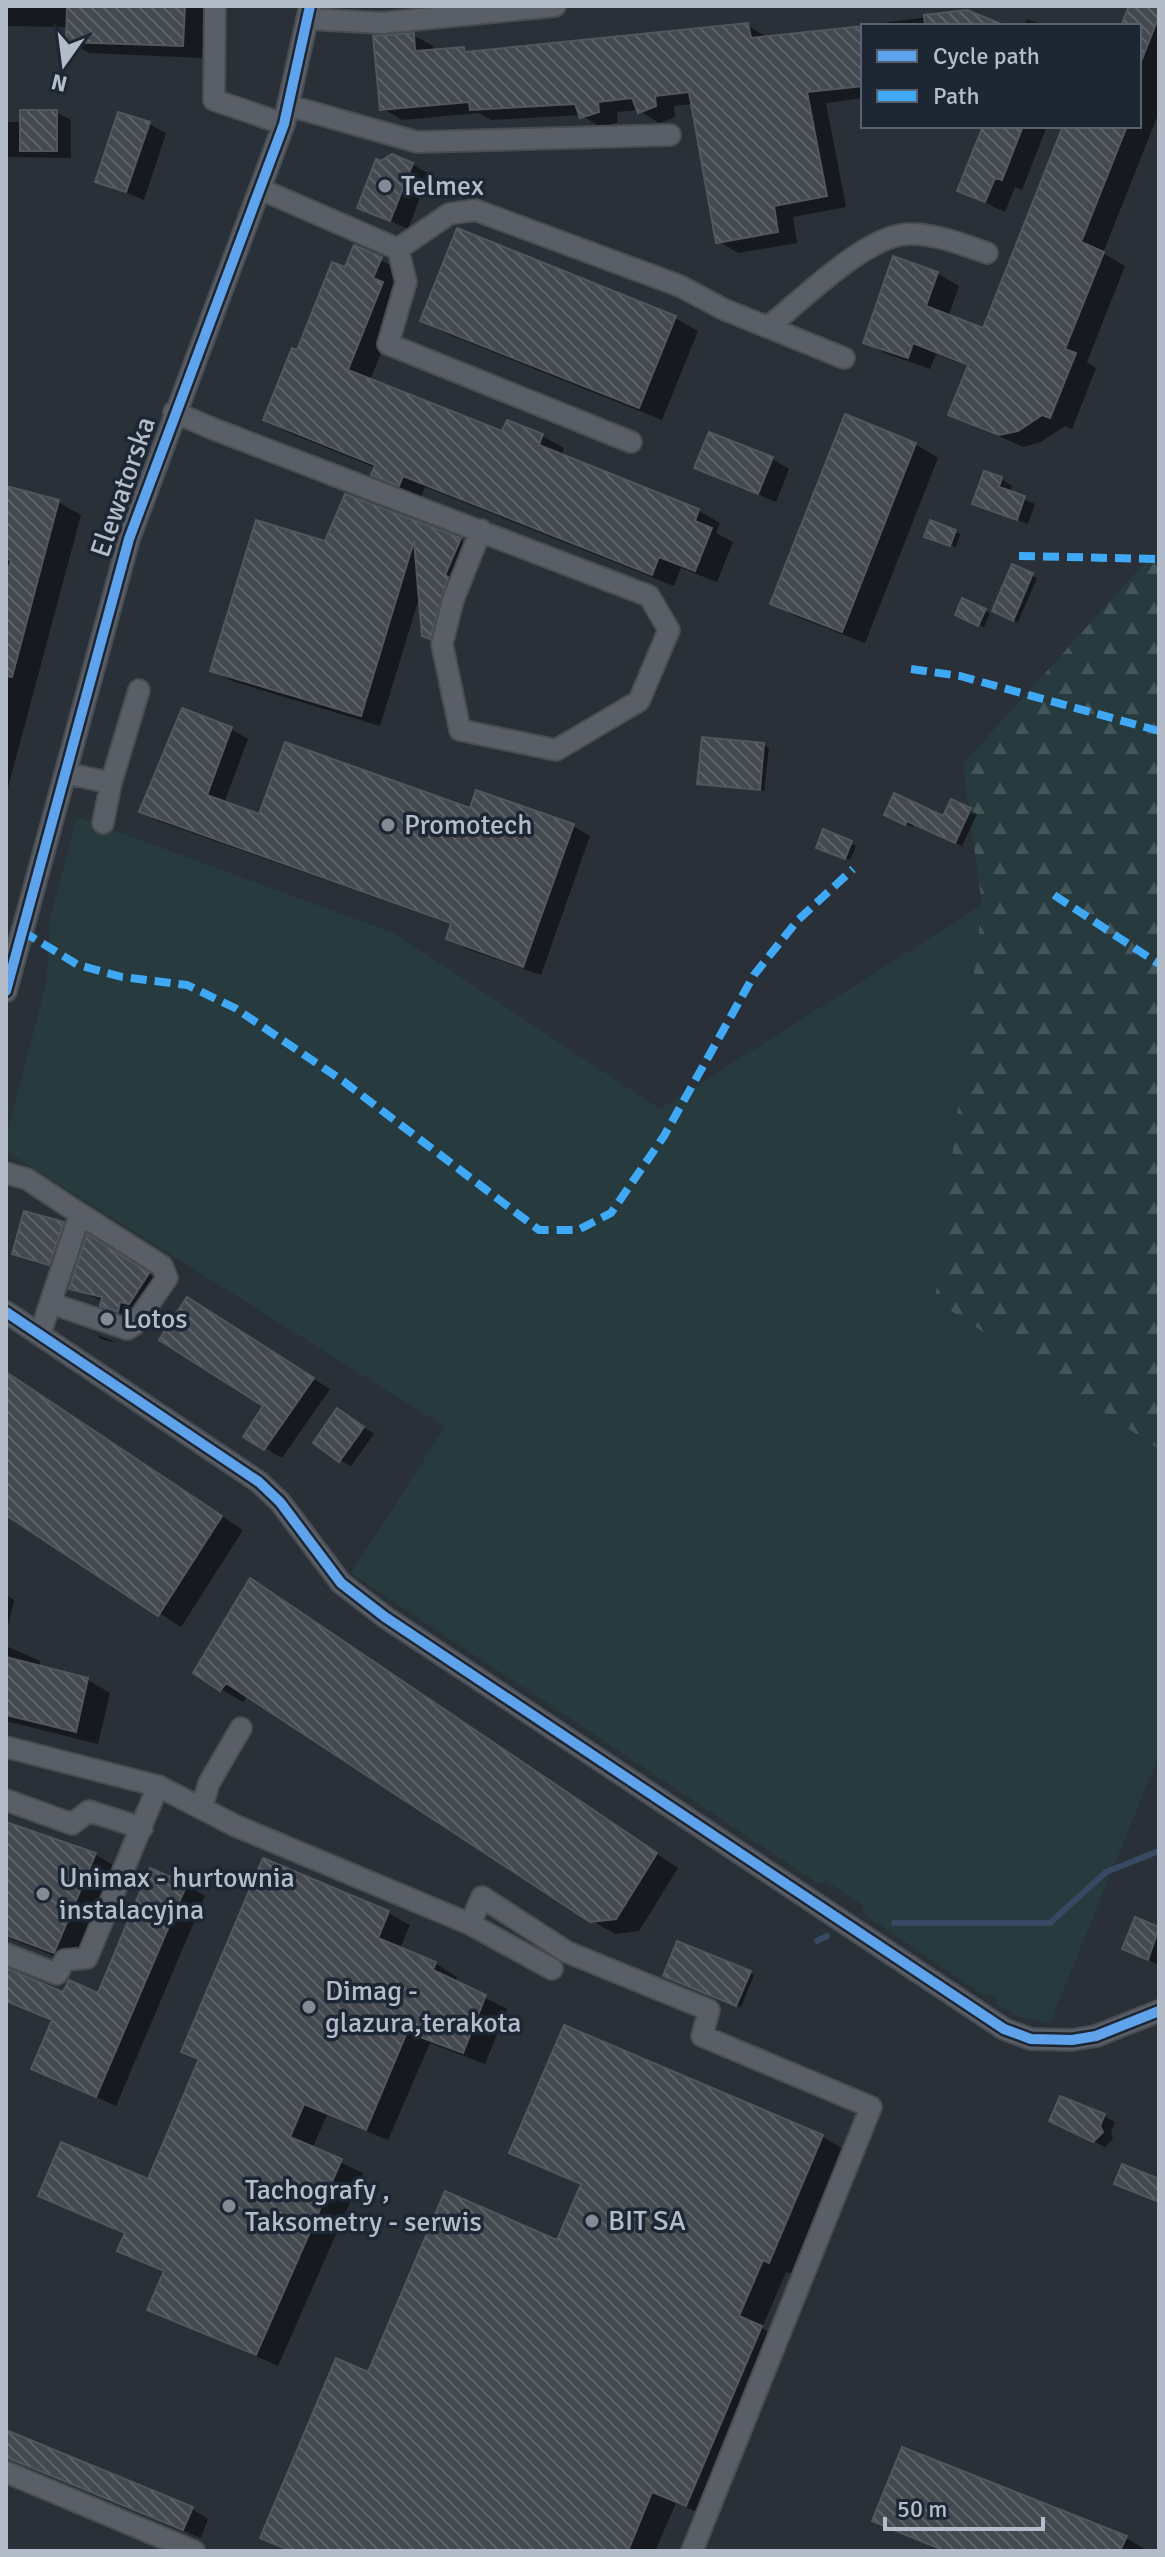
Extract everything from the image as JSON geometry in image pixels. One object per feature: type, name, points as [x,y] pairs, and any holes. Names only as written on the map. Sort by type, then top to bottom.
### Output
[{"type":"street","points":[[215,6],[214,100],[417,142],[670,135]]},
{"type":"street","points":[[309,13],[382,23],[555,6]]},
{"type":"street","name":"Elewatorska","points":[[6,991],[129,539],[287,115],[309,13]]},
{"type":"street","points":[[260,189],[398,249]]},
{"type":"street","points":[[398,249],[449,214],[475,210],[680,286],[723,309],[844,358]]},
{"type":"street","points":[[768,327],[873,244],[906,233],[933,235],[987,253]]},
{"type":"street","points":[[398,249],[406,282],[388,344],[631,442]]},
{"type":"street","points":[[174,412],[481,530],[649,596],[669,630],[639,701],[556,750],[460,730],[442,644],[453,600],[481,530]]},
{"type":"street","points":[[103,823],[111,783],[139,690]]},
{"type":"street","points":[[65,773],[111,783]]},
{"type":"street","points":[[6,1173],[27,1179],[162,1266],[167,1278],[135,1324],[127,1329],[53,1304]]},
{"type":"street","points":[[40,1334],[53,1304],[80,1214]]},
{"type":"street","points":[[6,1312],[259,1482],[280,1502],[341,1583],[385,1617],[878,1943],[989,2020],[1016,2035],[1046,2041],[1096,2036],[1159,2011]]},
{"type":"street","points":[[202,1807],[209,1783],[241,1728]]},
{"type":"street","points":[[6,1747],[158,1786],[236,1826],[470,1924],[552,1969]]},
{"type":"street","points":[[6,1954],[57,1974],[65,1960],[87,1958],[158,1786]]},
{"type":"street","points":[[6,1800],[72,1824],[89,1811],[142,1828]]},
{"type":"street","points":[[470,1924],[482,1897],[567,1952],[709,2010],[702,2036],[871,2107],[692,2551]]},
{"type":"street","points":[[6,2472],[194,2551]]},
{"type":"green space","points":[[1159,547],[1159,1449],[935,1300],[982,905],[963,764]]},
{"type":"green space","points":[[77,817],[394,933],[660,1109],[982,905],[935,1299],[1159,1449],[1159,1755],[1050,2023],[1019,2017],[995,2003],[998,2000],[989,1993],[985,1996],[865,1915],[861,1904],[826,1881],[819,1884],[351,1573],[445,1427],[6,1151],[6,1138],[46,984],[50,919]]},
{"type":"building","points":[[67,6],[185,6],[183,46],[66,42]]},
{"type":"building","points":[[1129,6],[1159,6],[1159,16],[1141,61],[1141,24],[1122,24]]},
{"type":"building","points":[[967,10],[1001,24],[925,24],[924,15]]},
{"type":"building","points":[[748,23],[751,38],[861,26],[861,86],[807,92],[827,196],[774,206],[778,232],[716,243],[689,92],[655,96],[656,106],[638,113],[632,98],[598,102],[599,112],[580,118],[575,104],[470,110],[469,102],[380,110],[373,36],[414,33],[415,51],[464,47],[465,52]]},
{"type":"building","points":[[20,110],[57,110],[57,151],[20,151]]},
{"type":"building","points":[[118,112],[150,122],[126,192],[95,182]]},
{"type":"building","points":[[982,128],[1022,128],[1002,180],[995,178],[985,202],[957,191]]},
{"type":"building","points":[[1062,128],[1126,128],[1081,242],[1104,252],[1065,349],[1076,353],[1050,418],[1042,415],[1018,431],[999,435],[948,415],[968,365],[913,343],[908,358],[863,343],[893,256],[938,272],[926,306],[983,328]]},
{"type":"building","name":"Telmex","points":[[392,154],[413,163],[390,221],[357,208],[376,159],[381,161]]},
{"type":"building","points":[[457,228],[676,316],[639,408],[420,321]]},
{"type":"building","points":[[354,245],[382,257],[373,278],[383,282],[348,370],[502,431],[507,420],[543,434],[539,445],[699,509],[695,521],[712,528],[695,571],[659,557],[652,575],[403,476],[399,486],[371,475],[375,465],[263,420],[292,348],[297,350],[332,262],[345,267]]},
{"type":"building","points":[[845,414],[916,443],[842,632],[770,604]]},
{"type":"building","points":[[709,432],[773,457],[758,494],[694,468]]},
{"type":"building","points":[[984,471],[1002,477],[999,487],[1025,496],[1017,520],[972,504]]},
{"type":"building","points":[[6,486],[59,500],[12,677],[6,676],[6,579],[11,560],[6,559]]},
{"type":"building","points":[[345,494],[461,538],[445,575],[448,577],[430,639],[422,636],[414,541],[361,716],[210,671],[256,520],[325,541]]},
{"type":"building","points":[[930,520],[956,530],[950,546],[924,537]]},
{"type":"building","points":[[1012,564],[1033,573],[1013,621],[992,611]]},
{"type":"building","points":[[962,598],[986,609],[978,626],[955,615]]},
{"type":"building","points":[[182,708],[232,727],[207,795],[259,814],[285,742],[470,808],[476,790],[574,824],[523,967],[446,939],[451,923],[139,812]]},
{"type":"building","points":[[702,737],[764,743],[760,790],[697,784]]},
{"type":"building","points":[[894,793],[943,816],[951,799],[971,808],[955,843],[907,821],[905,825],[884,815]]},
{"type":"building","points":[[823,829],[852,841],[845,859],[816,848]]},
{"type":"building","points":[[24,1211],[64,1222],[49,1265],[12,1254]]},
{"type":"building","points":[[87,1234],[149,1273],[129,1304],[120,1302],[118,1312],[100,1306],[102,1297],[69,1289]]},
{"type":"building","points":[[187,1297],[314,1378],[264,1450],[243,1437],[263,1406],[159,1340]]},
{"type":"building","points":[[6,1372],[222,1516],[158,1616],[6,1515]]},
{"type":"building","points":[[337,1408],[364,1427],[339,1462],[313,1443]]},
{"type":"building","points":[[250,1578],[657,1853],[616,1919],[590,1922],[226,1683],[220,1691],[193,1673]]},
{"type":"building","points":[[6,1657],[88,1678],[76,1732],[6,1715]]},
{"type":"building","name":"Unimax - hurtownia instalacyjna","points":[[6,1822],[96,1853],[54,1953],[6,1935]]},
{"type":"building","points":[[263,1858],[389,1911],[378,1938],[436,1962],[433,1970],[486,1995],[463,2053],[407,2032],[366,2130],[304,2104],[290,2137],[342,2159],[256,2355],[147,2310],[164,2271],[117,2251],[125,2233],[38,2196],[61,2142],[148,2179],[199,2059],[181,2052]]},
{"type":"building","points":[[150,1868],[187,1884],[96,2097],[31,2069],[52,2020],[6,2001],[6,1968],[63,1992],[69,1980],[98,1993]]},
{"type":"building","points":[[1135,1917],[1159,1927],[1148,1960],[1122,1949]]},
{"type":"building","points":[[677,1941],[751,1971],[736,2006],[663,1976]]},
{"type":"building","points":[[564,2025],[823,2135],[769,2263],[763,2260],[739,2316],[762,2326],[686,2506],[652,2492],[628,2551],[291,2551],[260,2538],[336,2358],[368,2372],[445,2191],[557,2240],[581,2184],[509,2153]]},
{"type":"building","points":[[1060,2096],[1105,2114],[1100,2126],[1103,2132],[1093,2142],[1049,2121]]},
{"type":"building","points":[[1122,2164],[1159,2179],[1159,2202],[1114,2184]]},
{"type":"building","points":[[6,2430],[193,2507],[183,2530],[6,2457]]},
{"type":"building","points":[[902,2447],[1127,2536],[1120,2551],[945,2551],[872,2521]]},
{"type":"waterway","points":[[894,1923],[1050,1923],[1106,1872],[1159,1851]]},
{"type":"waterway","points":[[817,1941],[827,1936]]},
{"type":"marked path","points":[[1019,556],[1159,559]]},
{"type":"marked path","points":[[911,669],[960,676],[1159,731]]},
{"type":"marked path","points":[[22,931],[78,965],[122,977],[187,985],[235,1008],[343,1081],[539,1230],[578,1230],[611,1213],[664,1136],[754,975],[798,920],[853,869]]},
{"type":"marked path","points":[[1054,895],[1159,964]]},
{"type":"cycle path","points":[[6,991],[129,539],[284,124],[310,6]]},
{"type":"cycle path","points":[[6,1312],[259,1482],[280,1502],[341,1583],[385,1617],[1004,2029],[1031,2039],[1072,2040],[1096,2036],[1159,2011]]},
{"type":"place","name":"Telmex","points":[[385,186]]},
{"type":"place","name":"Promotech","points":[[388,825]]},
{"type":"place","name":"Lotos","points":[[107,1319]]},
{"type":"place","name":"Unimax - hurtownia instalacyjna","points":[[43,1894]]},
{"type":"place","name":"Dimag - glazura,terakota","points":[[309,2007]]},
{"type":"place","name":"Tachografy , Taksometry - serwis","points":[[229,2206]]},
{"type":"place","name":"BIT SA","points":[[592,2221]]}]
